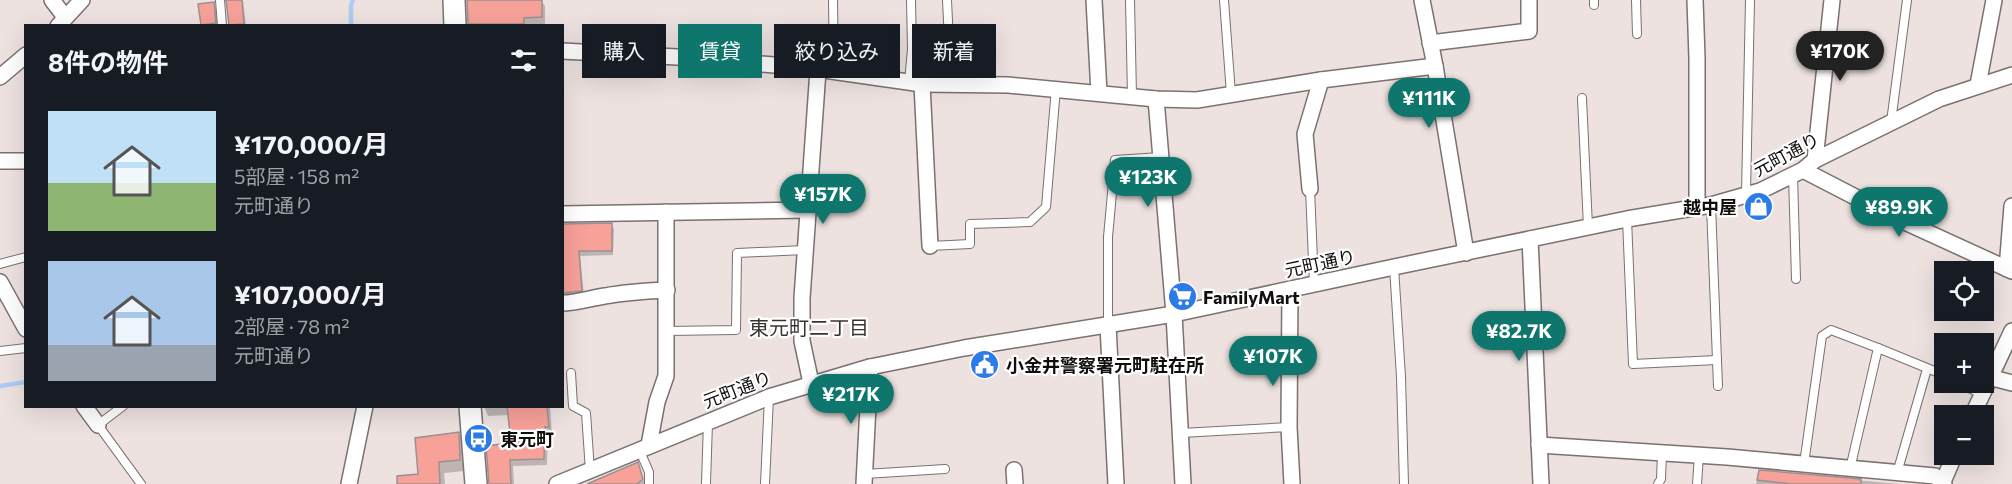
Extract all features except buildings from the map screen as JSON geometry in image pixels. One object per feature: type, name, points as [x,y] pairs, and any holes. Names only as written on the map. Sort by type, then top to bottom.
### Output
[{"type":"main road","points":[[454,0],[455,24]]},
{"type":"main road","points":[[470,408],[476,484]]},
{"type":"street","points":[[52,0],[61,21],[82,0]]},
{"type":"street","points":[[1094,0],[1099,93]]},
{"type":"street","points":[[1422,0],[1466,253]]},
{"type":"street","points":[[1430,43],[1529,31],[1529,0]]},
{"type":"street","points":[[1695,0],[1704,206]]},
{"type":"street","points":[[1815,160],[1832,0]]},
{"type":"street","points":[[1978,85],[1994,0]]},
{"type":"street","points":[[564,51],[677,57],[774,66]]},
{"type":"street","points":[[0,77],[24,57]]},
{"type":"street","points":[[881,78],[915,83],[1056,88],[1156,99],[1197,100],[1321,80],[1435,66]]},
{"type":"street","name":"元町通り","points":[[557,484],[769,396],[870,368],[964,348],[1174,314],[1627,219],[1704,206],[1760,191],[1798,172],[1815,160],[1939,99],[2012,75]]},
{"type":"street","points":[[811,383],[802,341],[802,298],[818,78]]},
{"type":"street","points":[[1310,189],[1305,134],[1321,80]]},
{"type":"street","points":[[915,83],[930,246]]},
{"type":"street","points":[[1156,99],[1174,314],[1183,484]]},
{"type":"street","points":[[0,161],[24,161]]},
{"type":"street","points":[[1798,172],[2010,270],[2012,206]]},
{"type":"street","points":[[564,214],[807,210]]},
{"type":"street","points":[[644,447],[666,376],[666,212]]},
{"type":"street","points":[[1530,239],[1540,484]]},
{"type":"street","points":[[0,282],[24,325]]},
{"type":"street","points":[[1290,288],[1289,427],[1292,484]]},
{"type":"street","points":[[564,303],[639,291],[667,290]]},
{"type":"street","points":[[1108,325],[1116,484]]},
{"type":"street","points":[[1994,367],[2012,331]]},
{"type":"street","points":[[865,479],[870,368]]},
{"type":"street","points":[[1994,378],[2012,383]]},
{"type":"street","points":[[1976,405],[1981,394]]},
{"type":"street","points":[[85,408],[98,425]]},
{"type":"street","points":[[349,484],[365,408]]},
{"type":"street","points":[[1539,445],[1699,455],[1935,476],[1943,484],[1951,465]]},
{"type":"lane","points":[[220,0],[222,24]]},
{"type":"lane","points":[[833,0],[833,24]]},
{"type":"lane","points":[[911,0],[915,83]]},
{"type":"lane","points":[[947,0],[951,84]]},
{"type":"lane","points":[[1130,0],[1132,96]]},
{"type":"lane","points":[[1224,0],[1231,94]]},
{"type":"lane","points":[[1636,0],[1638,34]]},
{"type":"lane","points":[[1746,194],[1750,0]]},
{"type":"lane","points":[[1891,122],[1907,0]]},
{"type":"lane","points":[[930,246],[970,244],[970,224],[1030,222],[1046,207],[1056,88]]},
{"type":"lane","points":[[1582,98],[1588,227]]},
{"type":"lane","points":[[1108,325],[1108,237],[1114,160],[1161,157]]},
{"type":"lane","points":[[1796,279],[1798,172]]},
{"type":"lane","points":[[1310,189],[1314,284]]},
{"type":"lane","points":[[1704,206],[1718,386]]},
{"type":"lane","points":[[1627,219],[1633,364],[1717,360]]},
{"type":"lane","points":[[667,331],[736,330],[738,253],[804,250]]},
{"type":"lane","points":[[0,264],[24,258]]},
{"type":"lane","points":[[1394,267],[1401,377],[1404,484]]},
{"type":"lane","points":[[1804,464],[1822,336],[1831,330],[1934,371]]},
{"type":"lane","points":[[0,351],[24,348]]},
{"type":"lane","points":[[1850,469],[1878,348]]},
{"type":"lane","points":[[1897,473],[1927,369]]},
{"type":"lane","points":[[571,373],[573,406],[586,413],[590,471]]},
{"type":"lane","points":[[765,484],[769,396]]},
{"type":"lane","points":[[120,408],[98,425],[141,484]]},
{"type":"lane","points":[[706,484],[708,421]]},
{"type":"lane","points":[[1180,433],[1289,427]]},
{"type":"lane","points":[[644,447],[649,484]]},
{"type":"lane","points":[[1658,484],[1661,479],[1662,453]]},
{"type":"lane","points":[[1697,484],[1699,455]]},
{"type":"lane","points":[[865,479],[945,469]]},
{"type":"waterway","points":[[351,24],[353,0]]},
{"type":"waterway","points":[[0,386],[24,382]]},
{"type":"place","name":"越中屋","points":[[1758,207]]},
{"type":"place","name":"FamilyMart","points":[[1182,297]]},
{"type":"place","name":"小金井警察署元町駐在所","points":[[985,365]]},
{"type":"place","name":"東元町","points":[[479,439]]},
{"type":"district","name":"東元町二丁目","points":[[809,327]]}]
